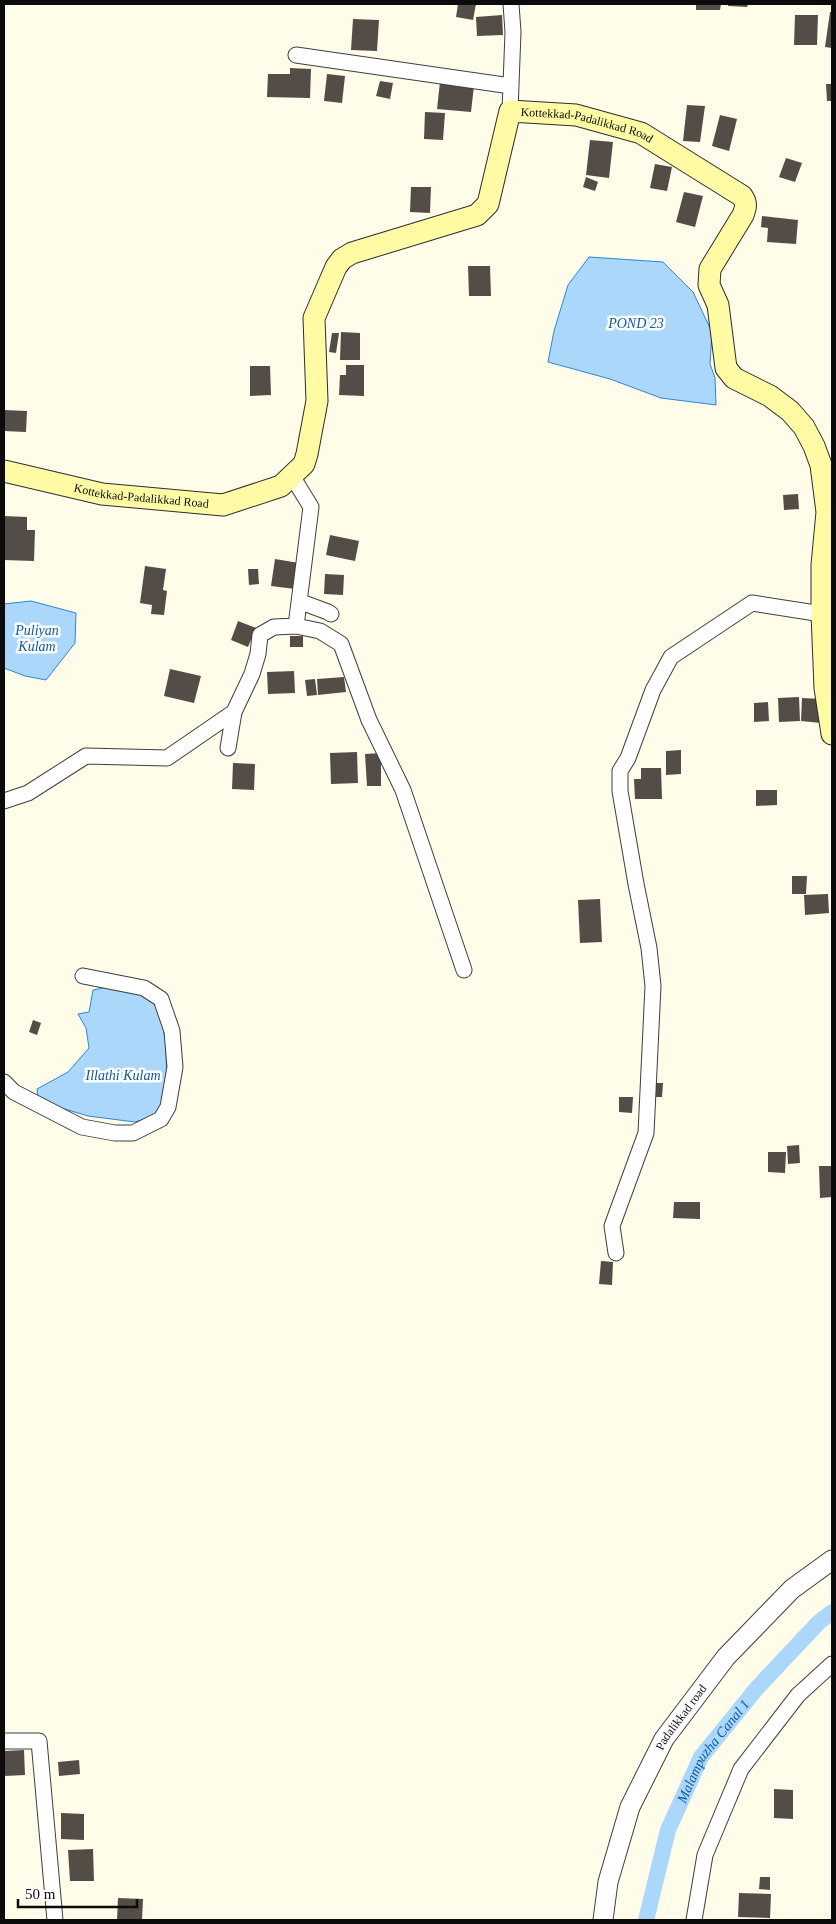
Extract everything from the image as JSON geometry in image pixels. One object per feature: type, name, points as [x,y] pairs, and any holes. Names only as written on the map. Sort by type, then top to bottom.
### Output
[{"type":"main road","name":"Kottekkad-Padalikkad Road","points":[[4,471],[102,494],[223,505],[281,486],[304,464],[317,401],[314,318],[336,267],[342,259],[352,253],[477,214],[488,204],[510,111],[576,115],[641,133],[742,196],[746,202],[746,208],[710,269],[709,285],[718,305],[726,368],[734,378],[770,396],[790,411],[804,427],[821,465],[830,513],[822,564],[827,614],[825,688],[832,734]]},
{"type":"street","points":[[510,111],[513,32],[511,4]]},
{"type":"street","points":[[296,55],[511,86]]},
{"type":"street","points":[[292,476],[311,507],[296,626]]},
{"type":"street","points":[[300,602],[331,614]]},
{"type":"street","points":[[616,1253],[612,1226],[646,1133],[653,986],[649,948],[620,791],[620,771],[628,758],[653,690],[672,657],[752,603],[827,614]]},
{"type":"street","points":[[228,748],[234,712],[252,674],[258,654],[260,635],[274,627],[296,626],[320,631],[341,644],[370,720],[403,790],[464,970]]},
{"type":"street","points":[[4,801],[28,793],[86,756],[167,758],[234,712]]},
{"type":"street","points":[[4,1082],[14,1092],[82,1126],[115,1133],[133,1133],[161,1120],[168,1107],[175,1067],[172,1031],[161,1000],[144,988],[83,976]]},
{"type":"street","name":"Padalikkad road","points":[[603,1920],[608,1882],[630,1807],[664,1739],[726,1657],[792,1589],[832,1560]]},
{"type":"street","points":[[694,1920],[705,1855],[741,1769],[798,1695],[832,1664]]},
{"type":"street","points":[[4,1741],[39,1741],[55,1920]]},
{"type":"water","name":"POND 23","points":[[589,257],[663,262],[693,292],[712,332],[710,364],[715,378],[716,405],[661,398],[610,379],[548,362],[554,331],[568,285]]},
{"type":"water","name":"Puliyan Kulam","points":[[31,601],[76,613],[75,643],[46,680],[25,676],[4,668],[4,604]]},
{"type":"water","name":"Illathi Kulam","points":[[107,987],[129,991],[158,1000],[166,1044],[167,1112],[135,1122],[88,1116],[38,1101],[37,1089],[68,1072],[89,1048],[86,1028],[78,1014],[89,1012],[93,990]]},
{"type":"building","points":[[458,4],[476,4],[473,20],[456,17]]},
{"type":"building","points":[[696,4],[721,4],[720,10],[696,10]]},
{"type":"building","points":[[728,4],[748,4],[747,7],[728,6]]},
{"type":"building","points":[[830,12],[832,12],[832,48],[825,47]]},
{"type":"building","points":[[502,15],[503,35],[477,36],[476,17]]},
{"type":"building","points":[[795,15],[818,15],[817,45],[794,45]]},
{"type":"building","points":[[353,19],[379,20],[377,51],[351,50]]},
{"type":"building","points":[[290,68],[311,69],[310,98],[267,97],[268,74],[290,74]]},
{"type":"building","points":[[327,74],[345,76],[342,103],[324,101]]},
{"type":"building","points":[[380,81],[393,83],[390,99],[376,96]]},
{"type":"building","points":[[440,82],[474,86],[471,112],[437,109]]},
{"type":"building","points":[[826,84],[832,84],[832,101],[827,101]]},
{"type":"building","points":[[687,105],[705,106],[700,142],[683,141]]},
{"type":"building","points":[[425,112],[445,113],[443,140],[424,139]]},
{"type":"building","points":[[720,115],[737,119],[729,151],[712,146]]},
{"type":"building","points":[[590,140],[613,142],[609,178],[586,175]]},
{"type":"building","points":[[786,158],[802,163],[795,182],[779,177]]},
{"type":"building","points":[[655,164],[672,167],[667,191],[650,188]]},
{"type":"building","points":[[586,177],[598,182],[595,191],[583,187]]},
{"type":"building","points":[[411,187],[431,187],[430,213],[410,212]]},
{"type":"building","points":[[684,192],[703,196],[695,227],[676,222]]},
{"type":"building","points":[[762,216],[798,220],[796,244],[767,242],[768,228],[761,227]]},
{"type":"building","points":[[468,266],[490,266],[491,296],[469,296]]},
{"type":"building","points":[[341,332],[360,333],[360,360],[340,360]]},
{"type":"building","points":[[332,333],[339,333],[336,353],[329,352]]},
{"type":"building","points":[[346,365],[364,365],[364,396],[339,395],[340,375],[346,375]]},
{"type":"building","points":[[250,366],[270,366],[271,395],[250,396]]},
{"type":"building","points":[[4,410],[27,411],[26,432],[4,431]]},
{"type":"building","points":[[798,494],[799,509],[784,510],[783,495]]},
{"type":"building","points":[[4,516],[27,517],[27,530],[35,530],[34,561],[4,560]]},
{"type":"building","points":[[330,535],[359,541],[355,561],[326,555]]},
{"type":"building","points":[[275,559],[299,563],[295,589],[271,586]]},
{"type":"building","points":[[145,566],[166,569],[163,590],[167,591],[164,615],[151,614],[152,605],[140,603]]},
{"type":"building","points":[[248,569],[258,569],[259,584],[249,585]]},
{"type":"building","points":[[325,574],[344,575],[343,595],[324,594]]},
{"type":"building","points":[[238,621],[256,628],[248,647],[231,640]]},
{"type":"building","points":[[290,636],[303,636],[303,647],[290,647]]},
{"type":"building","points":[[170,669],[201,676],[194,703],[164,696]]},
{"type":"building","points":[[294,671],[295,693],[268,694],[267,672]]},
{"type":"building","points":[[344,677],[346,692],[318,695],[317,679]]},
{"type":"building","points":[[315,679],[317,695],[307,696],[305,680]]},
{"type":"building","points":[[799,697],[800,721],[779,722],[778,698]]},
{"type":"building","points":[[802,698],[822,699],[821,723],[801,721]]},
{"type":"building","points":[[768,702],[769,721],[754,722],[754,703]]},
{"type":"building","points":[[681,750],[681,774],[666,775],[666,751]]},
{"type":"building","points":[[357,752],[358,783],[331,784],[330,753]]},
{"type":"building","points":[[381,753],[381,786],[367,786],[365,754]]},
{"type":"building","points":[[233,763],[255,764],[254,790],[232,789]]},
{"type":"building","points":[[641,768],[661,768],[662,799],[635,799],[634,779],[641,779]]},
{"type":"building","points":[[756,790],[777,790],[777,805],[756,806]]},
{"type":"building","points":[[792,876],[807,876],[806,894],[792,894]]},
{"type":"building","points":[[828,894],[829,913],[805,915],[804,895]]},
{"type":"building","points":[[600,899],[602,942],[580,943],[578,900]]},
{"type":"building","points":[[33,1020],[41,1023],[37,1035],[29,1032]]},
{"type":"building","points":[[653,1083],[663,1083],[662,1097],[652,1097]]},
{"type":"building","points":[[619,1097],[633,1097],[632,1113],[619,1112]]},
{"type":"building","points":[[799,1145],[800,1163],[788,1164],[787,1146]]},
{"type":"building","points":[[768,1152],[786,1152],[785,1173],[768,1172]]},
{"type":"building","points":[[819,1166],[832,1166],[832,1197],[820,1198]]},
{"type":"building","points":[[674,1202],[700,1202],[700,1219],[673,1218]]},
{"type":"building","points":[[601,1261],[613,1262],[612,1285],[599,1284]]},
{"type":"building","points":[[24,1750],[25,1775],[4,1776],[4,1751]]},
{"type":"building","points":[[79,1760],[80,1774],[59,1776],[58,1762]]},
{"type":"building","points":[[774,1789],[793,1790],[793,1819],[774,1818]]},
{"type":"building","points":[[61,1813],[84,1814],[84,1840],[61,1839]]},
{"type":"building","points":[[93,1849],[94,1881],[70,1881],[68,1850]]},
{"type":"building","points":[[760,1877],[770,1877],[770,1890],[759,1889]]},
{"type":"building","points":[[739,1893],[771,1894],[770,1918],[738,1917]]},
{"type":"building","points":[[118,1898],[143,1899],[142,1920],[117,1920]]},
{"type":"waterway","name":"Malampuzha Canal 1","points":[[646,1920],[668,1830],[701,1757],[757,1688],[819,1622],[832,1612]]}]
